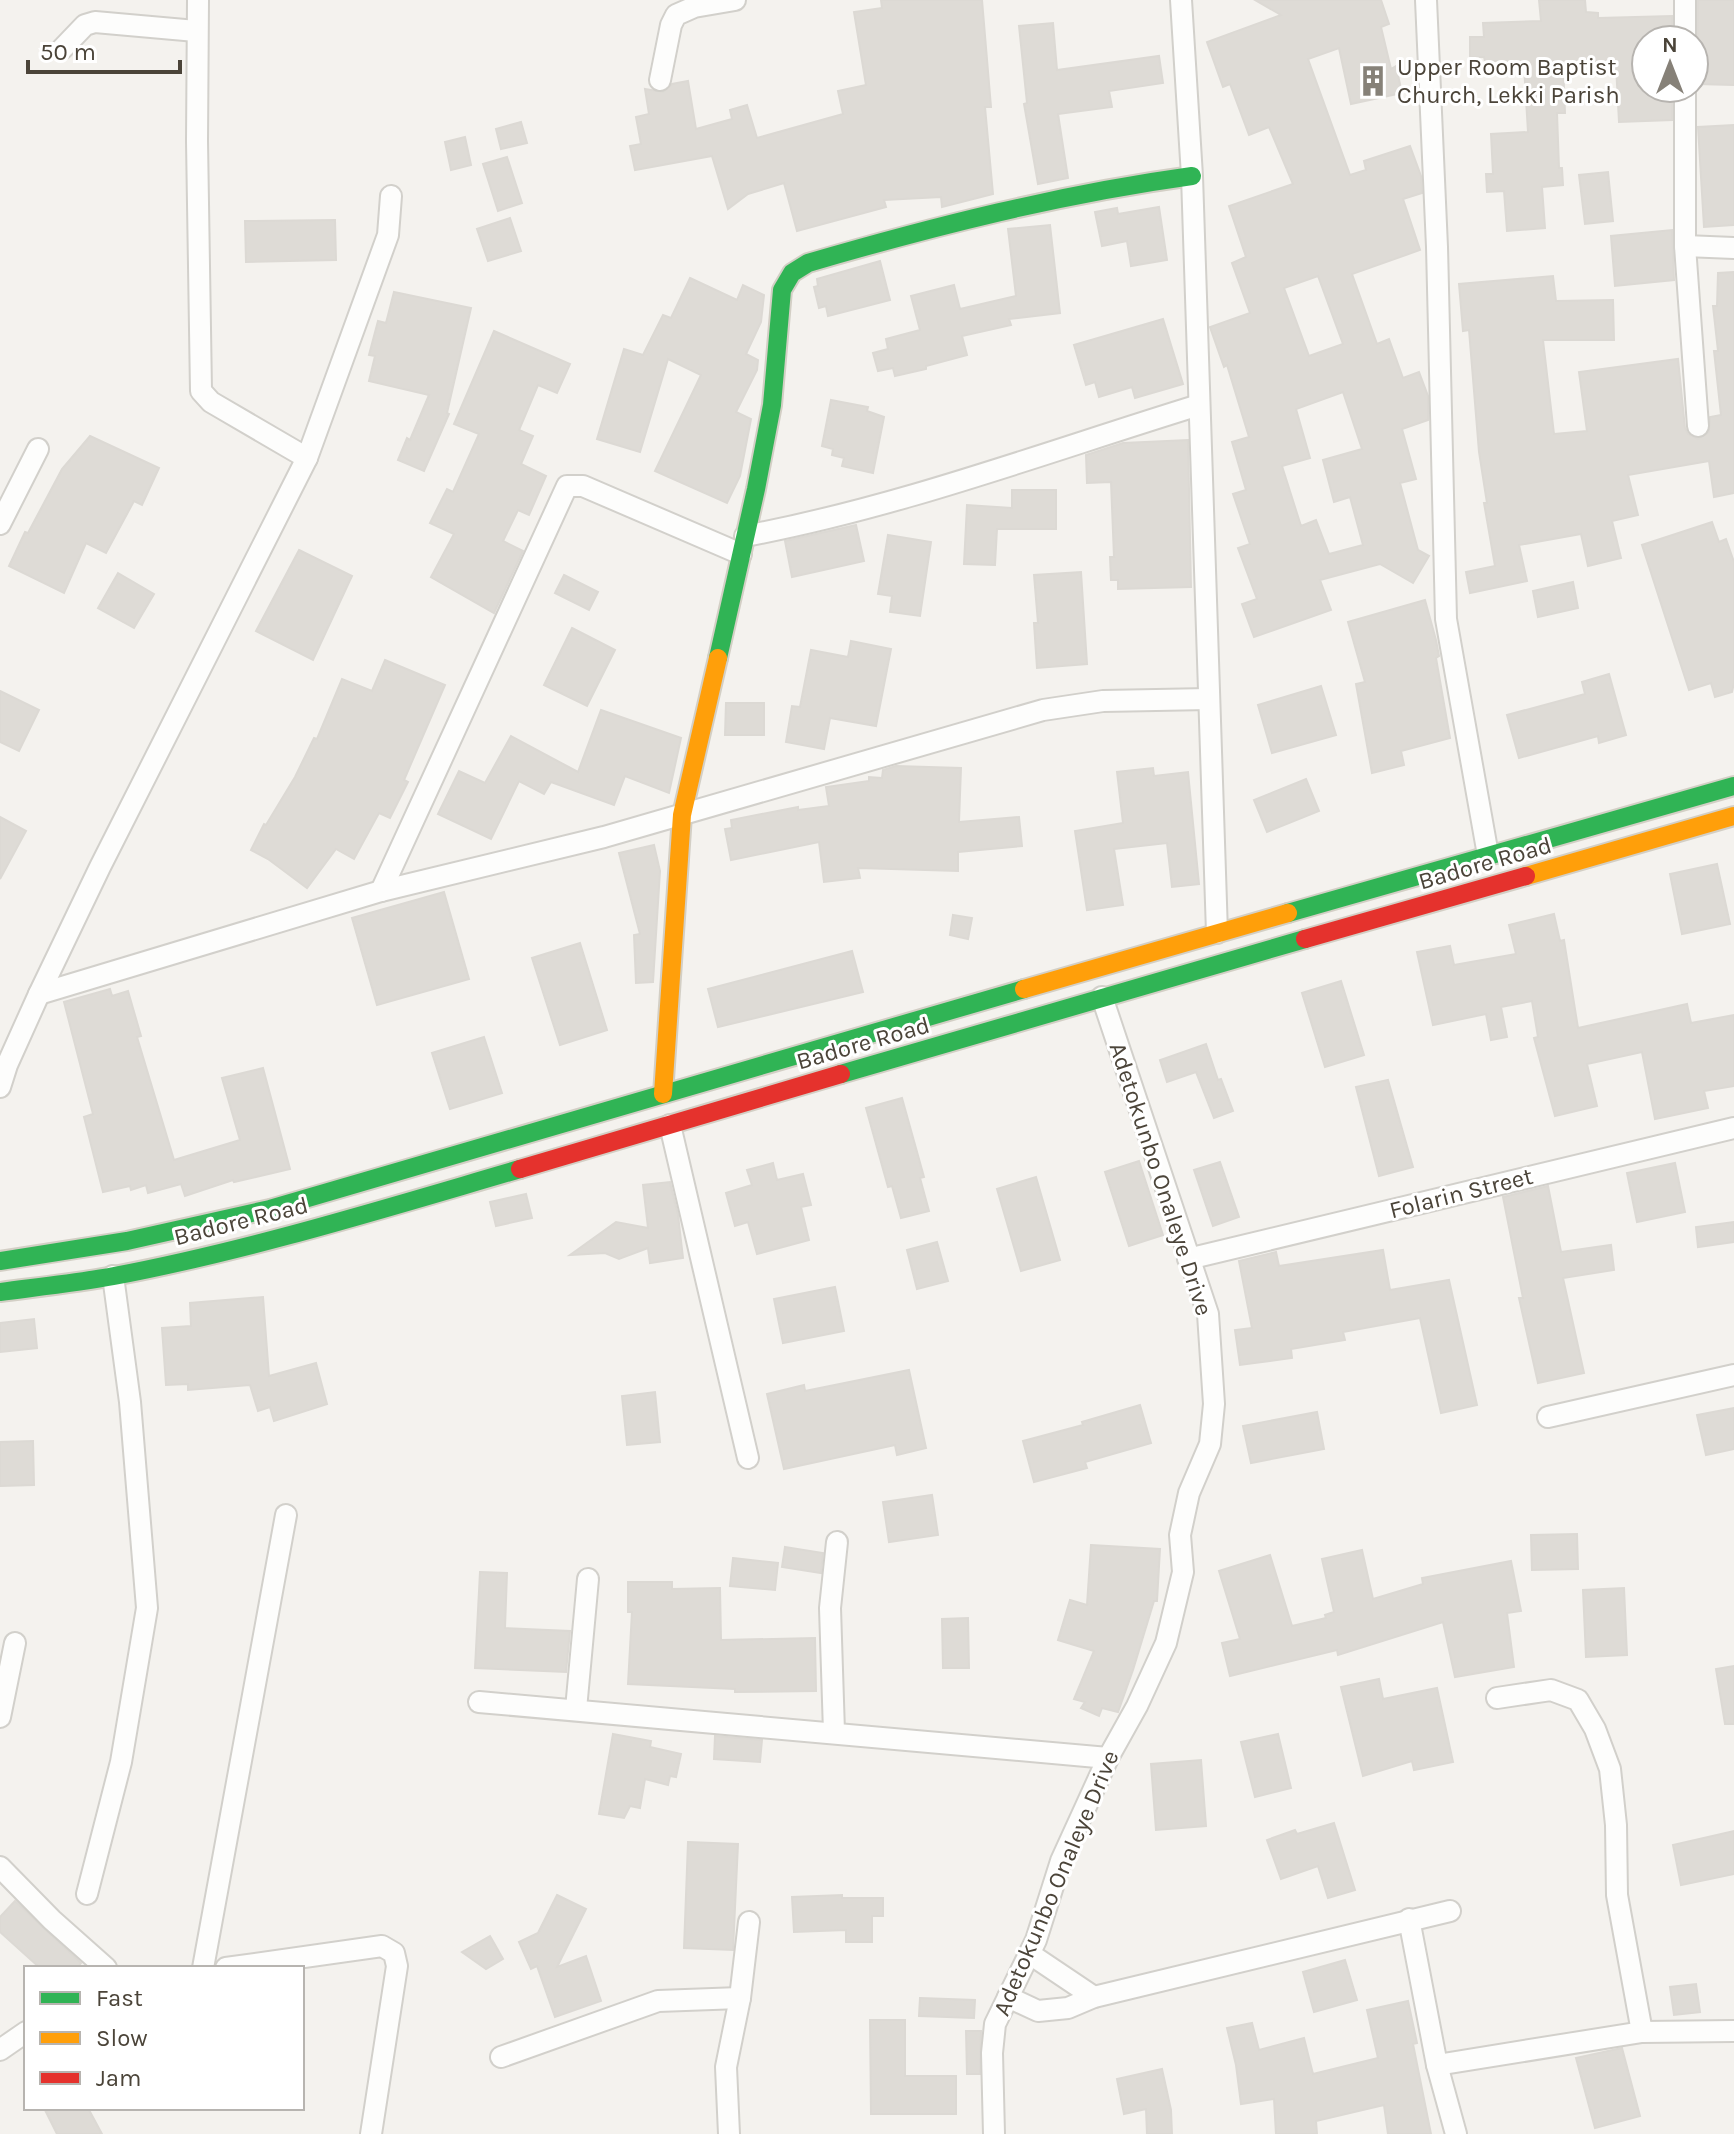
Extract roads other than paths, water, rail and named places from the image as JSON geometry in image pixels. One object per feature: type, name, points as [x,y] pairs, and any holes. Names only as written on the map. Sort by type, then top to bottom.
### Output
[{"type":"main road","points":[[663,1094],[682,815],[772,405],[782,290],[792,273],[808,263],[931,227],[1118,185],[1192,176]]},
{"type":"main road","name":"Badore Road","points":[[0,1261],[66,1252],[201,1226],[270,1209],[1734,786]]},
{"type":"main road","name":"Badore Road","points":[[0,1292],[113,1276],[274,1239],[1734,816]]},
{"type":"main road","points":[[505,1139],[512,1170]]},
{"type":"street","points":[[198,0],[201,391],[211,402],[307,458]]},
{"type":"street","points":[[660,80],[671,25],[676,15],[694,7],[735,0]]},
{"type":"street","points":[[1181,0],[1192,176],[1217,933]]},
{"type":"street","points":[[1426,0],[1437,247],[1446,619],[1488,855]]},
{"type":"street","points":[[1685,0],[1685,24]]},
{"type":"street","points":[[62,49],[85,25],[95,22],[196,31]]},
{"type":"street","points":[[1685,104],[1685,246],[1698,426]]},
{"type":"street","points":[[0,1087],[39,994],[100,867],[307,458],[388,235],[391,196]]},
{"type":"street","points":[[1685,246],[1734,248]]},
{"type":"street","points":[[381,891],[567,486],[583,486],[743,545],[903,499],[1199,405]]},
{"type":"street","points":[[0,524],[38,449]]},
{"type":"street","points":[[39,994],[381,891],[604,837],[1043,710],[1103,701],[1209,699]]},
{"type":"street","name":"Adetokunbo Onaleye Drive","points":[[994,2134],[992,2053],[995,2024],[1030,1954],[1061,1861],[1166,1643],[1183,1572],[1180,1535],[1189,1493],[1210,1444],[1214,1404],[1208,1314],[1102,997]]},
{"type":"street","points":[[670,1125],[748,1458]]},
{"type":"street","name":"Folarin Street","points":[[1188,1259],[1734,1128]]},
{"type":"street","points":[[87,1894],[121,1762],[147,1608],[130,1402],[113,1276]]},
{"type":"street","points":[[1548,1417],[1734,1375]]},
{"type":"street","points":[[203,1966],[286,1515]]},
{"type":"street","points":[[834,1732],[830,1608],[837,1542]]},
{"type":"street","points":[[576,1709],[588,1579]]},
{"type":"street","points":[[0,1717],[15,1643]]},
{"type":"street","points":[[1497,1698],[1551,1690],[1578,1700],[1595,1729],[1610,1769],[1616,1825],[1617,1895],[1642,2032]]},
{"type":"street","points":[[479,1702],[1108,1758]]},
{"type":"street","points":[[0,1867],[52,1920],[104,1966]]},
{"type":"street","points":[[1008,1997],[1038,2011],[1068,2008],[1094,1997],[1450,1911]]},
{"type":"street","points":[[1409,1919],[1437,2065],[1456,2134]]},
{"type":"street","points":[[729,2134],[726,2067],[740,1998],[749,1922]]},
{"type":"street","points":[[240,1966],[382,1946],[394,1953],[397,1966],[371,2134]]},
{"type":"street","points":[[1030,1954],[1094,1997]]},
{"type":"street","points":[[501,2057],[658,2001],[740,1998]]},
{"type":"street","points":[[1437,2065],[1642,2032],[1734,2031]]},
{"type":"street","points":[[0,2050],[24,2033]]},
{"type":"place","name":"Upper Room Baptist Church, Lekki Parish","points":[[1373,81]]}]
